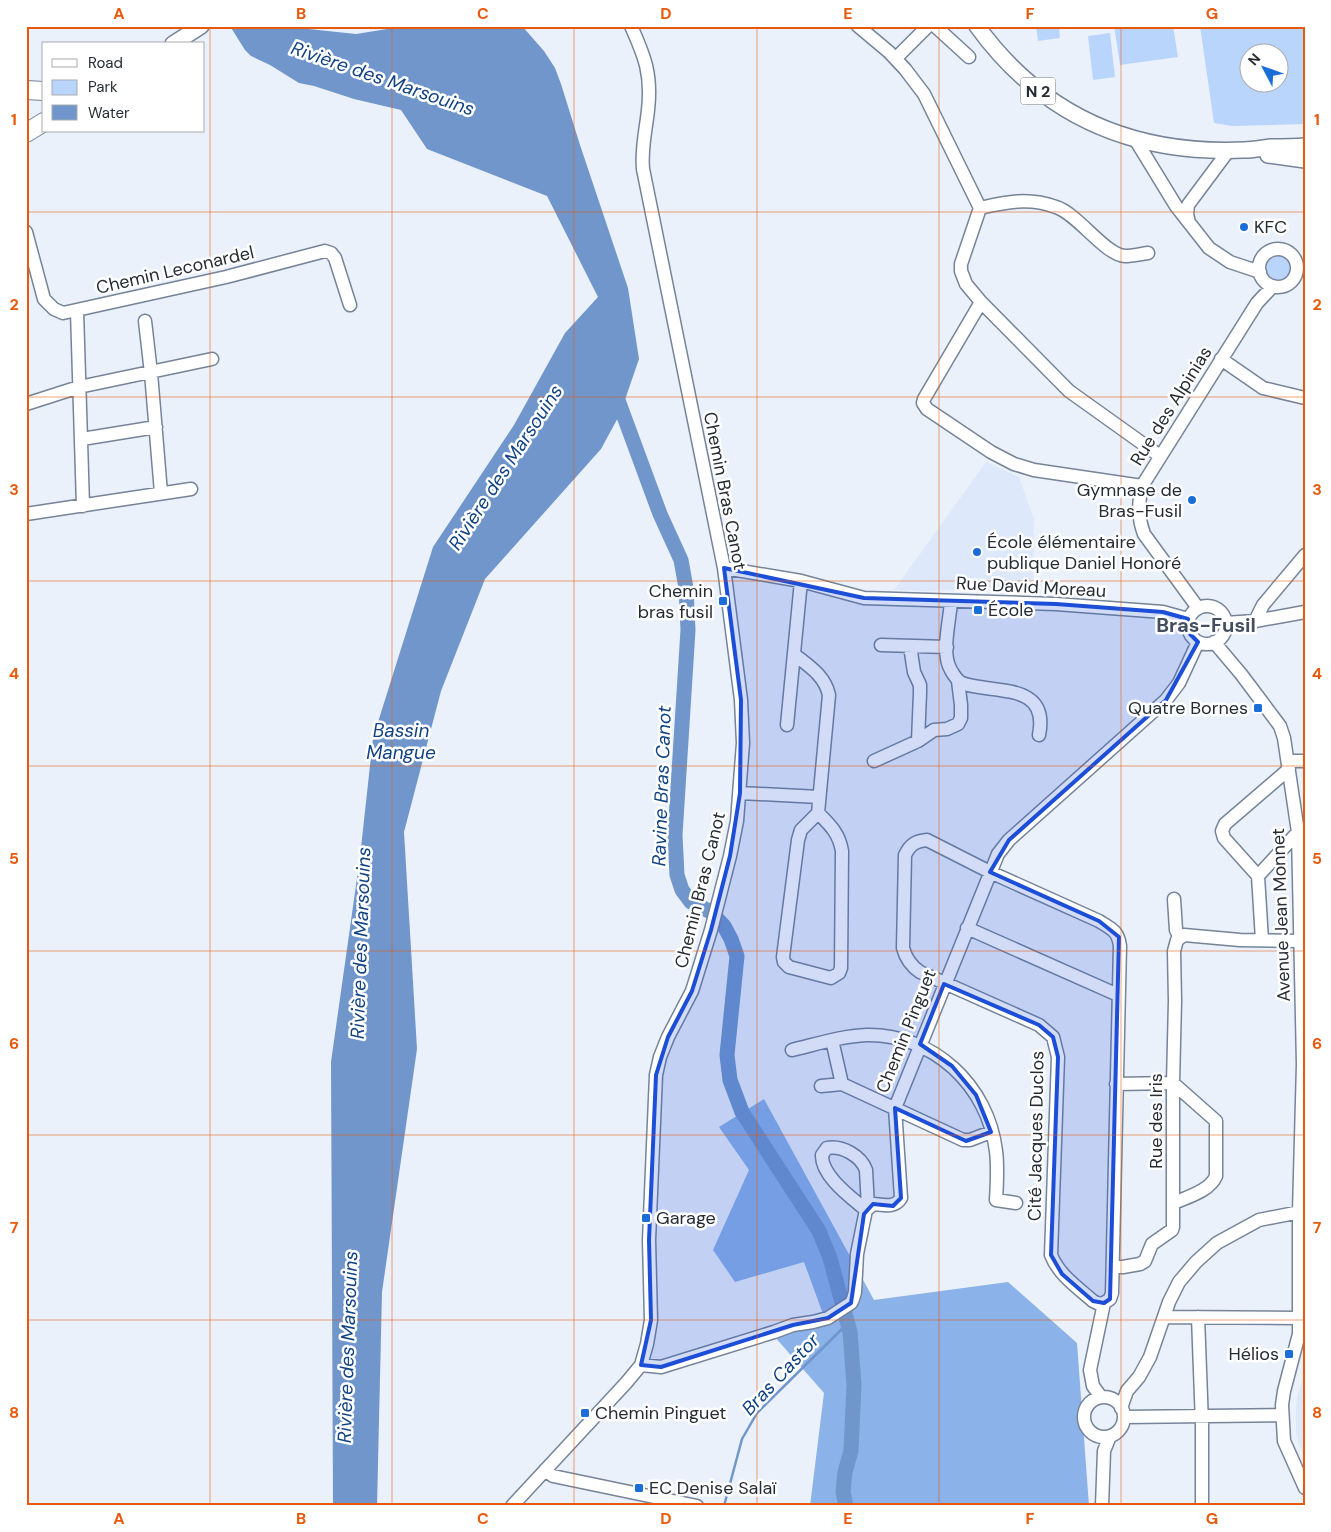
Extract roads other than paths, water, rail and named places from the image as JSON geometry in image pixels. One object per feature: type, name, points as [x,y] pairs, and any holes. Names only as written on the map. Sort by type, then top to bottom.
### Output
[{"type":"highway","points":[[26,90],[42,91]]},
{"type":"highway","points":[[26,133],[42,123]]},
{"type":"main road","points":[[176,42],[201,26]]},
{"type":"main road","name":"N 2","points":[[977,26],[1009,64],[1042,94],[1064,110],[1093,125],[1135,140],[1170,147],[1244,150],[1305,146]]},
{"type":"main road","name":"N 2","points":[[1244,150],[1305,160]]},
{"type":"street","name":"Chemin Bras Canot","points":[[512,1506],[641,1365],[651,1320],[649,1240],[656,1075],[660,1057],[668,1037],[692,991],[711,930],[730,856],[740,793],[743,743],[741,700],[724,568],[643,169],[642,149],[649,98],[648,72],[644,54],[631,26]]},
{"type":"street","points":[[858,26],[896,58],[924,94],[980,208],[961,264],[961,271],[966,284],[981,302],[1074,396],[1160,456]]},
{"type":"street","points":[[896,58],[928,26]]},
{"type":"street","points":[[935,26],[969,57]]},
{"type":"street","points":[[1135,140],[1176,206],[1209,248],[1220,257],[1264,275],[1282,286],[1300,275],[1294,258],[1285,250],[1274,250],[1264,256],[1264,275]]},
{"type":"street","points":[[1189,223],[1188,205],[1229,150]]},
{"type":"street","points":[[980,208],[1025,200],[1058,207],[1080,222],[1103,244],[1118,254],[1124,256],[1148,253]]},
{"type":"street","name":"Chemin Leconardel","points":[[26,232],[44,299],[54,309],[63,313],[226,277],[325,251],[331,253],[335,258],[350,305]]},
{"type":"street","name":"Rue des Alpinias","points":[[1198,608],[1144,534],[1138,510],[1142,486],[1257,303],[1264,275]]},
{"type":"street","points":[[981,302],[924,399],[923,403],[927,409],[991,452],[1014,464],[1034,470],[1142,486]]},
{"type":"street","points":[[77,311],[83,506]]},
{"type":"street","points":[[145,321],[161,493]]},
{"type":"street","points":[[26,404],[79,387],[212,359]]},
{"type":"street","points":[[1221,359],[1262,388],[1305,398]]},
{"type":"street","points":[[82,439],[156,427]]},
{"type":"street","points":[[26,514],[191,489]]},
{"type":"street","points":[[1255,621],[1263,605],[1305,555]]},
{"type":"street","name":"Rue David Moreau","points":[[724,568],[801,581],[864,598],[1056,604],[1163,612],[1188,619]]},
{"type":"street","points":[[787,725],[801,581]]},
{"type":"street","points":[[874,761],[918,740],[934,730],[947,729],[958,724],[961,718],[958,681],[949,665],[947,647],[951,601]]},
{"type":"street","points":[[1214,607],[1224,616],[1224,631],[1221,637],[1214,642],[1207,644],[1198,642],[1190,633],[1188,619],[1192,612],[1198,608],[1214,607]]},
{"type":"street","points":[[1225,623],[1255,621],[1305,612]]},
{"type":"street","name":"Chemin Pinguet","points":[[867,1208],[874,1204],[893,1206],[900,1201],[895,1108],[998,854],[1009,840],[1166,700],[1179,683],[1198,642]]},
{"type":"street","name":"Avenue Jean Monnet","points":[[1214,642],[1280,726],[1284,738],[1298,832],[1300,940],[1303,977],[1302,1211],[1299,1334],[1284,1391],[1282,1415],[1284,1441],[1305,1488]]},
{"type":"street","points":[[881,645],[947,647]]},
{"type":"street","points":[[910,646],[914,672],[920,686],[918,740]]},
{"type":"street","points":[[795,655],[817,672],[825,682],[829,695],[818,813],[801,830],[798,840],[783,957],[784,962],[789,968],[831,978],[839,973],[841,968],[842,851],[839,837],[835,830],[818,813]]},
{"type":"street","points":[[958,681],[971,686],[1024,695],[1032,699],[1038,708],[1039,735]]},
{"type":"street","points":[[1262,940],[1258,876],[1224,838],[1222,832],[1225,824],[1288,765],[1305,761]]},
{"type":"street","points":[[740,793],[819,798]]},
{"type":"street","points":[[1258,876],[1298,832]]},
{"type":"street","name":"Cité Jacques Duclos","points":[[927,840],[990,872],[1099,921],[1114,930],[1119,937],[1112,1293],[1110,1299],[1104,1303],[1093,1302],[1062,1274],[1055,1265],[1051,1255],[1058,1057],[1053,1037],[1038,1025],[920,972],[913,967],[903,948],[905,855],[913,844],[927,840]]},
{"type":"street","name":"Rue des Iris","points":[[1113,1266],[1132,1266],[1144,1261],[1152,1244],[1172,1230],[1174,1203],[1174,951],[1175,944],[1180,938],[1176,930],[1174,899]]},
{"type":"street","points":[[967,928],[1118,995]]},
{"type":"street","points":[[1180,938],[1184,935],[1262,940],[1300,940]]},
{"type":"street","points":[[792,1050],[848,1037],[880,1036],[919,1045],[947,1062],[976,1095],[986,1114],[996,1150],[996,1200],[1016,1203]]},
{"type":"street","points":[[832,1040],[842,1084]]},
{"type":"street","points":[[1116,1084],[1173,1083],[1216,1121],[1216,1176],[1214,1181],[1208,1187],[1174,1203]]},
{"type":"street","points":[[822,1086],[842,1084],[966,1141],[991,1132]]},
{"type":"street","points":[[641,1365],[661,1367],[793,1325],[828,1318],[851,1302],[855,1292],[857,1254],[867,1208],[866,1170],[864,1164],[840,1148],[828,1148],[822,1155],[823,1165],[840,1188],[867,1208]]},
{"type":"street","points":[[1110,1405],[1127,1391],[1139,1376],[1150,1357],[1168,1302],[1180,1282],[1196,1262],[1217,1243],[1259,1220],[1302,1211]]},
{"type":"street","name":"Cité Jacques Duclos","points":[[1104,1303],[1090,1370],[1093,1386],[1110,1405]]},
{"type":"street","points":[[1164,1317],[1298,1318]]},
{"type":"street","points":[[1198,1317],[1202,1417],[1202,1506]]},
{"type":"street","points":[[1096,1436],[1110,1436],[1121,1427],[1110,1405]]},
{"type":"street","points":[[1104,1452],[1096,1436],[1088,1430],[1084,1421],[1085,1411],[1110,1405],[1202,1417],[1282,1415]]},
{"type":"street","points":[[1102,1506],[1104,1452],[1110,1436]]},
{"type":"street","points":[[546,1470],[553,1476],[697,1506]]},
{"type":"water","points":[[230,26],[280,26],[356,34],[406,26],[522,26],[544,51],[555,68],[561,84],[628,288],[639,359],[620,414],[601,449],[485,579],[441,691],[404,832],[417,1049],[382,1292],[377,1506],[333,1506],[331,1062],[360,857],[373,738],[433,547],[514,425],[565,333],[598,297],[547,196],[427,149],[401,110],[299,83],[251,56]]},
{"type":"waterway","name":"Ravine Bras Canot","points":[[615,392],[660,514],[681,560],[686,588],[688,630],[675,835],[677,875],[682,890],[691,902],[711,912],[724,926],[731,939],[737,956],[727,1055],[730,1080],[742,1112],[819,1231],[830,1258],[850,1332],[854,1385],[851,1451],[845,1472],[843,1492],[846,1506]]},
{"type":"waterway","name":"Bras Castor","points":[[724,1506],[742,1439],[757,1413],[847,1324]]},
{"type":"place","name":"KFC","points":[[1244,227]]},
{"type":"place","name":"Gymnase de Bras-Fusil","points":[[1192,500]]},
{"type":"place","name":"École élémentaire publique Daniel Honoré","points":[[977,552]]},
{"type":"place","name":"Chemin bras fusil","points":[[723,601]]},
{"type":"place","name":"École","points":[[978,610]]},
{"type":"place","name":"Quatre Bornes","points":[[1258,708]]},
{"type":"place","name":"Garage","points":[[646,1218]]},
{"type":"place","name":"Hélios","points":[[1289,1354]]},
{"type":"place","name":"Chemin Pinguet","points":[[585,1413]]},
{"type":"place","name":"EC Denise Salaï","points":[[639,1488]]},
{"type":"district","name":"Bras-Fusil","points":[[1206,625]]},
{"type":"water label","name":"Rivière des Marsouins","points":[[383,78]]},
{"type":"water label","name":"Rivière des Marsouins","points":[[505,467]]},
{"type":"water label","name":"Bassin Mangue","points":[[401,741]]},
{"type":"water label","name":"Rivière des Marsouins","points":[[360,943]]},
{"type":"water label","name":"Rivière des Marsouins","points":[[347,1347]]}]
